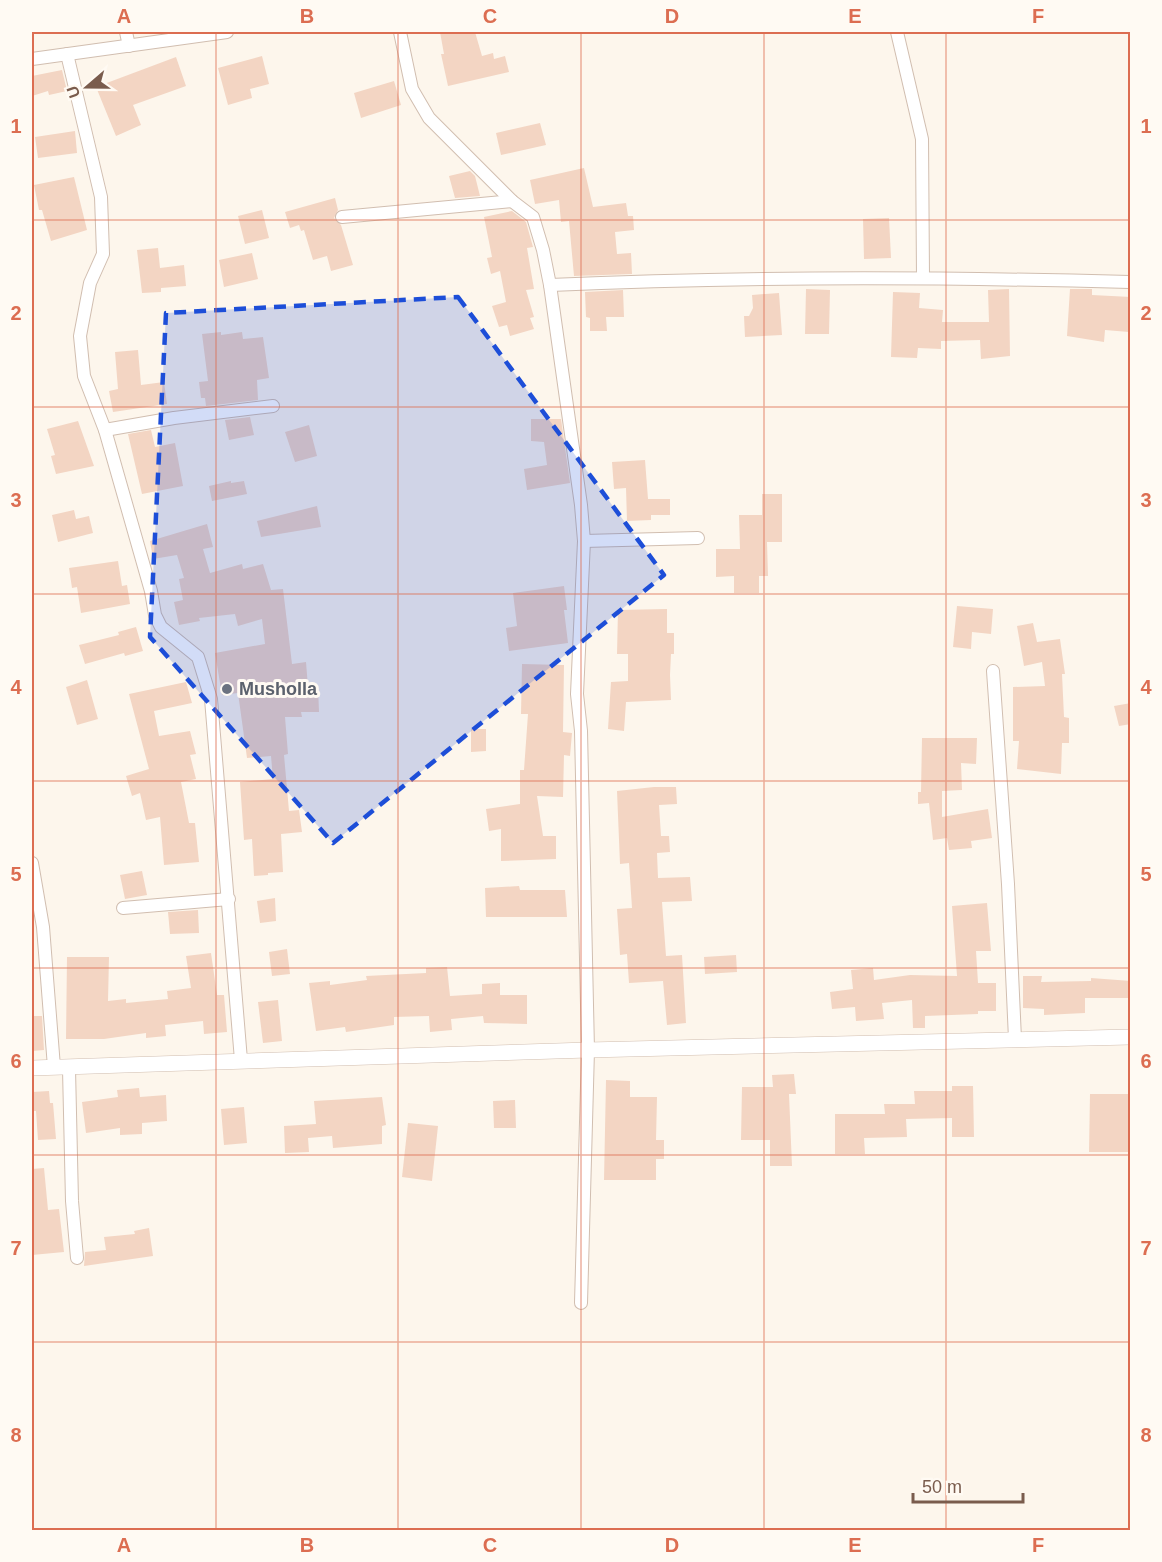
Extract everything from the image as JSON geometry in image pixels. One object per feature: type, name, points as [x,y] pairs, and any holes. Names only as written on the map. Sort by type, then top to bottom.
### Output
[{"type":"street","points":[[126,32],[129,46]]},
{"type":"street","points":[[32,59],[227,32]]},
{"type":"street","points":[[400,32],[412,89],[429,118],[513,201],[533,217],[550,285],[584,541],[577,694],[581,731],[588,1050],[581,1303]]},
{"type":"street","points":[[897,32],[921,139],[923,277]]},
{"type":"street","points":[[67,54],[101,197],[103,254],[90,283],[80,336],[84,376],[105,430],[151,591],[155,615],[161,627],[198,657],[211,699],[241,1060]]},
{"type":"street","points":[[342,217],[513,201]]},
{"type":"street","points":[[550,285],[698,278],[923,277],[1131,282]]},
{"type":"street","points":[[105,430],[174,418],[273,406]]},
{"type":"street","points":[[584,541],[698,538]]},
{"type":"street","points":[[993,671],[1008,884],[1015,1039]]},
{"type":"street","points":[[32,862],[43,927],[61,1068],[77,1258]]},
{"type":"street","points":[[123,908],[229,899]]},
{"type":"street","points":[[32,1068],[588,1050],[1131,1037]]},
{"type":"highlighted area","points":[[458,297],[664,575],[333,843],[150,637],[166,313]]},
{"type":"building","points":[[440,32],[475,32],[482,56],[493,53],[494,59],[505,56],[509,72],[448,86],[441,54],[444,54]]},
{"type":"building","points":[[262,56],[269,84],[250,89],[252,98],[228,105],[218,68]]},
{"type":"building","points":[[176,57],[186,86],[133,105],[141,125],[116,136],[96,87]]},
{"type":"building","points":[[62,70],[67,91],[49,95],[48,91],[32,96],[32,76]]},
{"type":"building","points":[[394,81],[401,105],[361,118],[354,93]]},
{"type":"building","points":[[540,123],[546,145],[501,155],[496,133]]},
{"type":"building","points":[[75,131],[77,153],[38,158],[35,137]]},
{"type":"building","points":[[584,168],[593,207],[626,203],[628,216],[633,216],[634,230],[615,232],[617,254],[631,253],[632,274],[574,276],[569,221],[561,222],[559,200],[535,204],[530,180]]},
{"type":"building","points":[[470,171],[475,176],[480,196],[455,198],[449,176]]},
{"type":"building","points":[[74,177],[87,230],[51,241],[42,210],[39,210],[34,185]]},
{"type":"building","points":[[335,198],[338,210],[334,218],[341,225],[353,265],[331,271],[327,256],[313,260],[304,230],[301,231],[299,225],[290,228],[285,212]]},
{"type":"building","points":[[262,210],[269,238],[245,244],[238,216]]},
{"type":"building","points":[[512,211],[526,222],[533,247],[527,248],[534,289],[526,290],[534,317],[530,318],[534,329],[510,336],[507,325],[499,327],[492,306],[506,302],[500,271],[491,274],[487,258],[492,257],[484,217]]},
{"type":"building","points":[[889,218],[891,258],[864,259],[863,219]]},
{"type":"building","points":[[158,248],[160,268],[184,265],[186,286],[161,288],[161,292],[142,293],[137,250]]},
{"type":"building","points":[[252,253],[258,279],[224,287],[219,260]]},
{"type":"building","points":[[806,289],[830,290],[829,334],[805,334]]},
{"type":"building","points":[[1009,289],[1010,356],[981,359],[980,340],[941,341],[941,349],[918,348],[917,358],[891,357],[893,292],[920,293],[919,308],[943,310],[942,322],[989,322],[988,290]]},
{"type":"building","points":[[1070,289],[1092,289],[1092,295],[1131,297],[1129,332],[1105,330],[1104,342],[1067,336]]},
{"type":"building","points":[[623,290],[624,317],[606,317],[607,331],[590,331],[590,318],[586,317],[585,292]]},
{"type":"building","points":[[779,293],[782,335],[745,337],[744,316],[749,316],[753,308],[752,295]]},
{"type":"building","points":[[221,332],[221,335],[242,332],[243,339],[263,337],[269,378],[257,380],[258,400],[206,406],[205,398],[201,398],[199,382],[208,381],[202,334]]},
{"type":"building","points":[[138,350],[141,385],[164,382],[167,404],[113,412],[109,391],[118,389],[115,352]]},
{"type":"building","points":[[250,417],[254,435],[229,440],[225,420]]},
{"type":"building","points":[[531,419],[561,419],[570,483],[527,490],[524,469],[547,465],[544,442],[531,441]]},
{"type":"building","points":[[78,421],[94,466],[56,474],[51,456],[55,455],[47,429]]},
{"type":"building","points":[[309,425],[317,456],[295,462],[285,432]]},
{"type":"building","points":[[151,430],[155,447],[175,443],[183,486],[142,494],[128,434]]},
{"type":"building","points":[[645,460],[648,499],[670,499],[670,515],[651,515],[651,520],[627,521],[626,488],[614,489],[612,462]]},
{"type":"building","points":[[231,481],[231,483],[244,481],[247,494],[212,501],[209,486]]},
{"type":"building","points":[[762,494],[782,494],[782,542],[767,542],[768,576],[759,576],[759,593],[734,593],[734,576],[716,577],[716,549],[740,549],[739,515],[762,515]]},
{"type":"building","points":[[317,506],[321,527],[261,537],[257,521]]},
{"type":"building","points":[[74,510],[76,519],[89,516],[93,533],[58,542],[52,515]]},
{"type":"building","points":[[207,524],[213,547],[203,549],[210,573],[242,564],[243,569],[263,564],[271,590],[283,589],[292,664],[306,662],[308,687],[318,687],[319,712],[301,712],[302,717],[285,717],[288,754],[284,755],[289,811],[299,810],[302,832],[281,834],[283,872],[268,873],[268,875],[254,876],[252,839],[244,840],[240,782],[273,779],[271,756],[247,758],[238,693],[222,695],[215,653],[265,644],[262,619],[238,626],[235,614],[199,618],[200,621],[179,625],[174,602],[183,600],[179,579],[184,578],[177,555],[153,559],[150,541]]},
{"type":"building","points":[[118,561],[122,586],[127,585],[130,604],[81,613],[77,587],[72,588],[69,568]]},
{"type":"building","points":[[564,586],[568,643],[509,651],[506,628],[517,626],[513,593]]},
{"type":"building","points":[[957,606],[993,609],[991,634],[972,632],[971,649],[953,647]]},
{"type":"building","points":[[667,609],[667,633],[674,633],[674,654],[671,654],[670,675],[671,700],[626,702],[624,731],[608,729],[611,682],[628,681],[628,654],[617,654],[618,610]]},
{"type":"building","points":[[1033,623],[1037,642],[1060,639],[1065,674],[1062,674],[1064,717],[1069,718],[1069,743],[1062,743],[1061,774],[1017,769],[1019,741],[1013,741],[1013,687],[1045,686],[1042,662],[1024,666],[1017,626]]},
{"type":"building","points":[[136,627],[143,651],[125,656],[124,653],[85,664],[79,645],[119,635],[118,632]]},
{"type":"building","points":[[522,664],[564,665],[563,732],[572,733],[570,756],[564,755],[563,797],[537,796],[543,836],[556,836],[556,859],[501,861],[501,829],[489,831],[486,809],[520,804],[520,770],[524,770],[528,714],[521,714]]},
{"type":"building","points":[[87,680],[98,719],[77,725],[66,687]]},
{"type":"building","points":[[186,682],[192,703],[154,711],[159,736],[190,731],[196,754],[190,755],[196,779],[181,782],[189,823],[195,823],[199,862],[164,865],[160,817],[146,820],[140,793],[132,796],[126,776],[149,769],[129,694]]},
{"type":"building","points":[[1131,703],[1131,724],[1119,726],[1114,706]]},
{"type":"building","points":[[471,729],[486,729],[486,751],[471,752]]},
{"type":"building","points":[[922,738],[977,738],[976,764],[961,763],[962,790],[942,791],[942,817],[988,809],[992,838],[971,841],[972,848],[949,850],[947,838],[933,840],[929,803],[918,804],[918,792],[921,792]]},
{"type":"building","points":[[676,787],[677,804],[659,805],[661,836],[669,836],[670,852],[657,853],[658,878],[690,877],[692,901],[662,902],[666,956],[682,955],[686,1023],[667,1025],[663,981],[629,983],[627,954],[620,955],[617,909],[632,908],[629,863],[620,864],[617,791]]},
{"type":"building","points":[[142,871],[147,895],[125,899],[120,875]]},
{"type":"building","points":[[519,886],[520,890],[565,890],[567,917],[486,917],[485,888]]},
{"type":"building","points":[[275,898],[276,921],[260,923],[257,901]]},
{"type":"building","points":[[987,903],[991,951],[976,951],[978,983],[996,983],[996,1011],[925,1016],[925,1028],[913,1028],[912,1000],[882,1003],[884,1019],[856,1021],[855,1007],[832,1009],[830,992],[853,989],[851,970],[873,968],[874,980],[910,975],[957,976],[952,906]]},
{"type":"building","points":[[198,910],[199,933],[170,934],[168,912]]},
{"type":"building","points":[[287,949],[290,974],[272,976],[269,952]]},
{"type":"building","points":[[211,953],[217,995],[224,995],[227,1032],[204,1034],[203,1021],[165,1025],[166,1036],[146,1038],[146,1033],[104,1039],[66,1039],[67,957],[109,957],[108,1001],[126,999],[126,1003],[168,999],[167,991],[191,988],[186,956]]},
{"type":"building","points":[[736,955],[737,972],[705,974],[704,957]]},
{"type":"building","points":[[447,967],[450,996],[482,994],[482,984],[500,983],[500,995],[527,995],[527,1024],[484,1023],[483,1016],[451,1019],[452,1030],[430,1032],[429,1016],[394,1017],[394,1025],[346,1032],[345,1027],[316,1031],[309,983],[330,981],[330,985],[367,980],[366,976],[426,973],[426,968]]},
{"type":"building","points":[[1023,976],[1042,976],[1041,982],[1091,981],[1091,978],[1131,981],[1131,998],[1085,998],[1085,1013],[1044,1015],[1044,1009],[1023,1008]]},
{"type":"building","points":[[278,1000],[282,1041],[263,1043],[258,1002]]},
{"type":"building","points":[[32,1016],[42,1016],[44,1050],[32,1051]]},
{"type":"building","points":[[794,1074],[796,1094],[789,1094],[792,1166],[770,1166],[770,1140],[741,1140],[742,1087],[773,1087],[772,1075]]},
{"type":"building","points":[[606,1080],[630,1081],[630,1097],[657,1097],[656,1140],[664,1140],[664,1159],[656,1159],[656,1180],[604,1180]]},
{"type":"building","points":[[952,1086],[973,1086],[974,1137],[952,1137],[952,1118],[906,1119],[907,1137],[864,1138],[865,1154],[835,1154],[835,1114],[885,1114],[884,1104],[915,1104],[914,1091],[952,1091]]},
{"type":"building","points":[[139,1088],[140,1097],[166,1095],[167,1121],[142,1123],[142,1134],[120,1135],[120,1128],[86,1133],[82,1102],[118,1097],[117,1090]]},
{"type":"building","points":[[49,1091],[50,1103],[53,1103],[56,1139],[38,1140],[36,1111],[32,1111],[32,1092]]},
{"type":"building","points":[[1090,1094],[1131,1094],[1131,1152],[1089,1152]]},
{"type":"building","points":[[382,1097],[386,1125],[382,1126],[382,1144],[333,1148],[332,1136],[308,1138],[309,1152],[285,1153],[284,1126],[316,1124],[314,1101]]},
{"type":"building","points":[[515,1100],[516,1128],[494,1128],[493,1101]]},
{"type":"building","points":[[244,1107],[247,1143],[224,1145],[221,1109]]},
{"type":"building","points":[[408,1123],[438,1126],[432,1181],[402,1177]]},
{"type":"building","points":[[44,1168],[48,1210],[59,1209],[64,1252],[32,1255],[32,1169]]},
{"type":"building","points":[[149,1228],[153,1256],[84,1266],[85,1252],[106,1250],[104,1237],[135,1234],[134,1231]]},
{"type":"place","name":"Musholla","points":[[227,689]]}]
